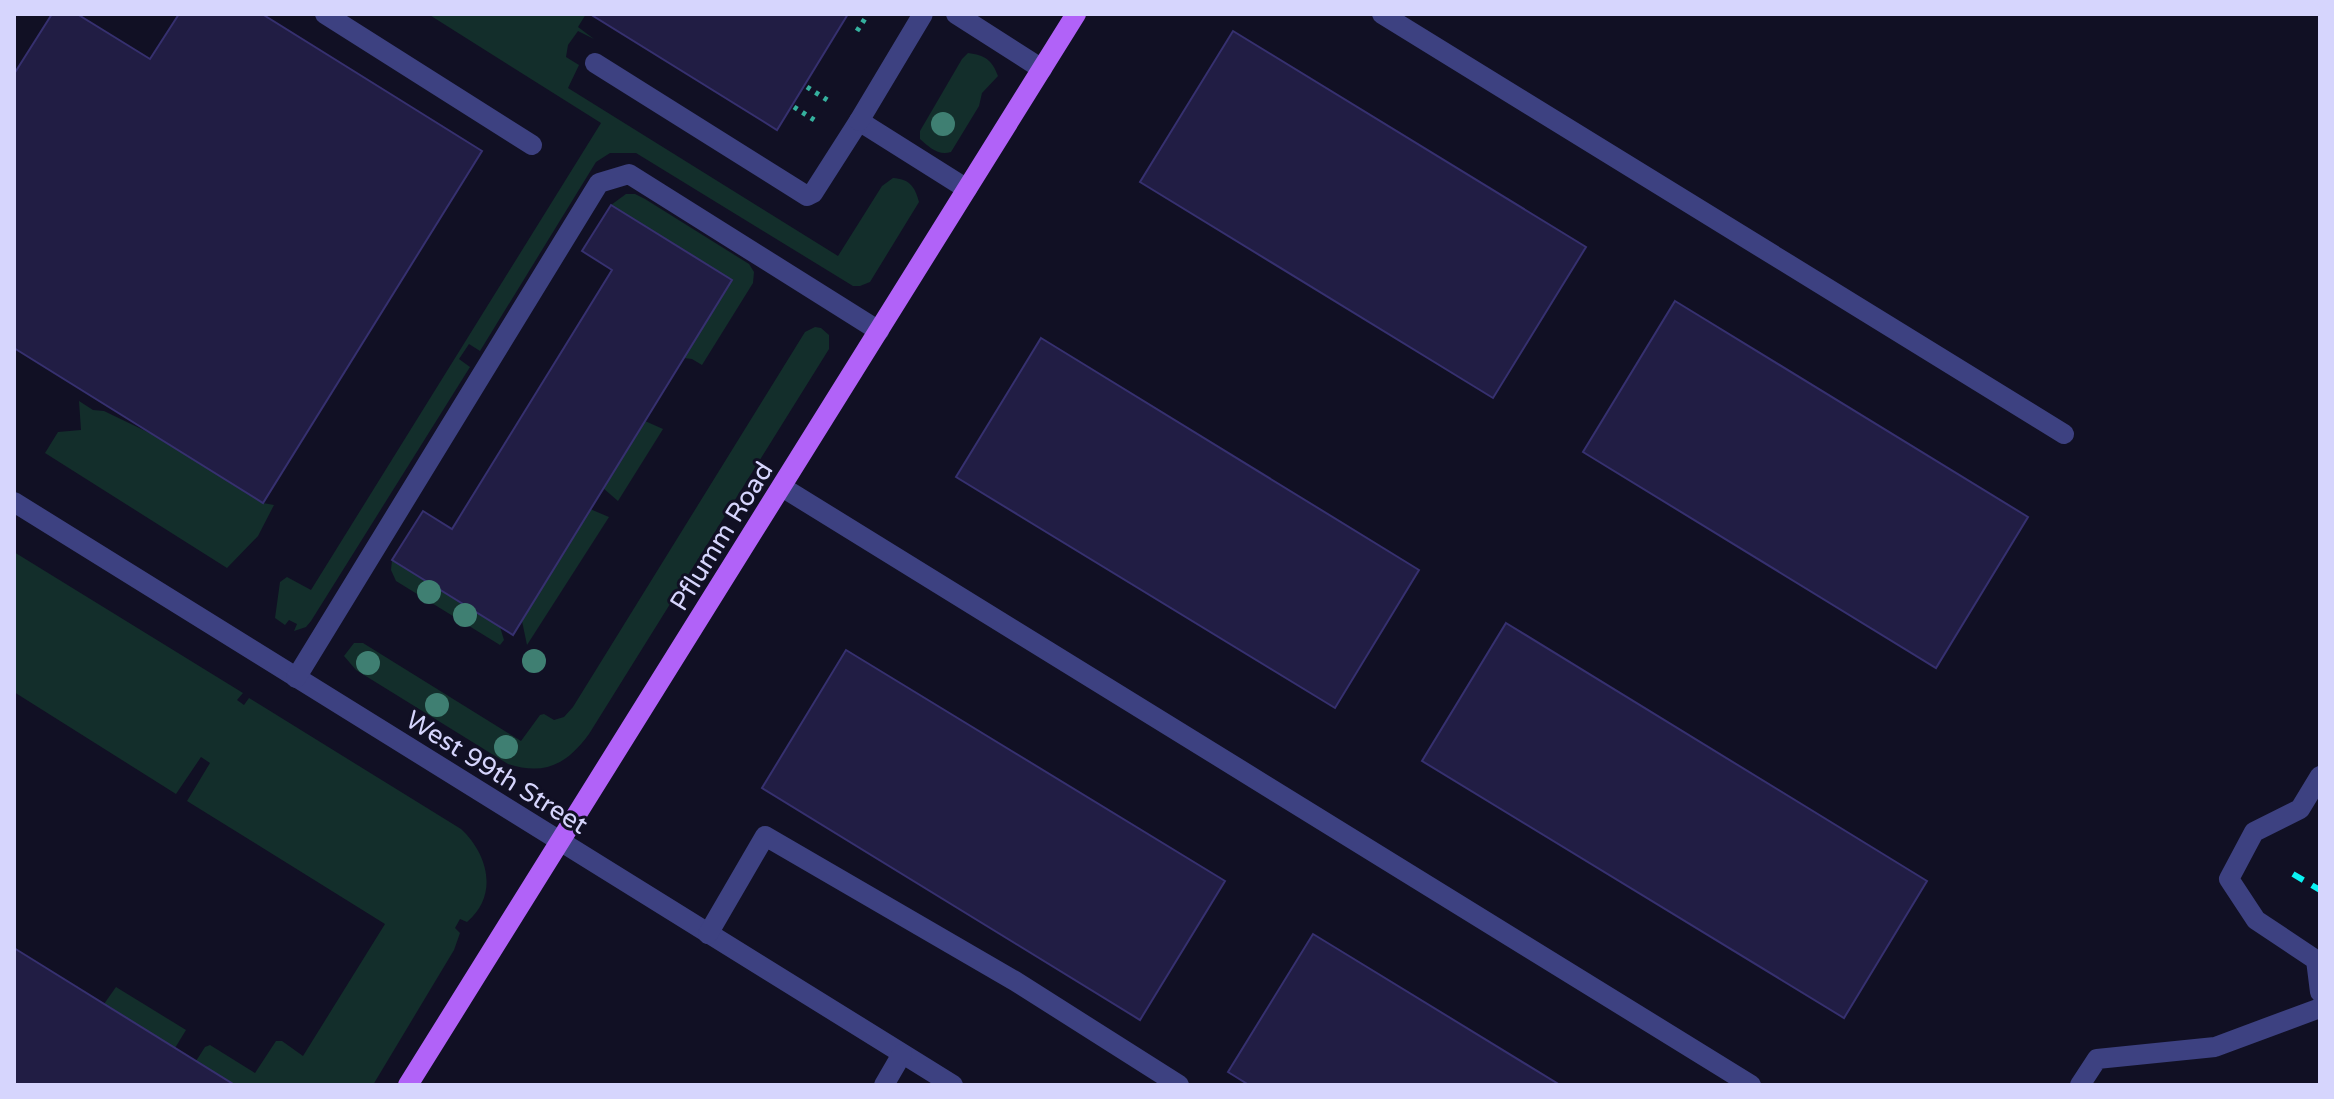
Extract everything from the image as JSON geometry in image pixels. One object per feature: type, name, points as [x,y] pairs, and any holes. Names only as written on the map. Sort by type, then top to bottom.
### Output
[{"type":"main road","name":"Pflumm Road","points":[[408,1085],[1076,14]]},
{"type":"street","points":[[325,14],[532,145]]},
{"type":"street","points":[[595,63],[807,196],[813,193],[859,121],[923,14]]},
{"type":"street","points":[[956,14],[1042,69]]},
{"type":"street","points":[[1382,14],[2064,434]]},
{"type":"street","points":[[859,121],[967,189]]},
{"type":"street","points":[[296,678],[599,183],[629,174],[879,331]]},
{"type":"street","points":[[782,487],[1751,1085]]},
{"type":"street","name":"West 99th Street","points":[[14,502],[953,1085]]},
{"type":"street","points":[[2320,776],[2300,809],[2254,832],[2229,879],[2256,920],[2316,960],[2320,992]]},
{"type":"street","points":[[708,934],[765,836],[1015,981],[1179,1085]]},
{"type":"street","points":[[2080,1085],[2097,1059],[2215,1047],[2320,1008]]},
{"type":"street","points":[[884,1085],[902,1054]]},
{"type":"path","points":[[857,31],[868,14]]},
{"type":"path","points":[[807,87],[832,103]]},
{"type":"path","points":[[794,107],[819,123]]},
{"type":"green space","points":[[428,14],[586,14],[578,27],[594,39],[578,31],[568,45],[566,57],[579,65],[568,88],[838,256],[882,186],[893,178],[910,184],[919,202],[870,282],[853,286],[636,153],[610,153],[596,162],[480,351],[469,344],[459,359],[470,367],[311,621],[306,627],[294,631],[297,624],[289,620],[285,625],[275,618],[280,582],[287,577],[311,590],[601,123]]},
{"type":"green space","points":[[968,53],[987,59],[998,76],[982,93],[979,106],[951,152],[938,152],[920,139],[920,131]]},
{"type":"green space","points":[[626,194],[645,199],[749,264],[754,272],[753,283],[702,365],[684,358],[732,280],[611,205]]},
{"type":"green space","points":[[815,327],[829,335],[829,349],[589,734],[563,760],[533,769],[508,764],[356,670],[344,656],[354,643],[363,643],[521,741],[540,715],[554,720],[564,717],[805,332]]},
{"type":"green space","points":[[79,401],[158,437],[263,503],[274,505],[258,536],[227,568],[45,453],[58,432],[81,430]]},
{"type":"green space","points":[[645,421],[663,429],[618,501],[603,488]]},
{"type":"green space","points":[[590,509],[609,517],[527,645],[522,621]]},
{"type":"green space","points":[[14,552],[243,693],[237,700],[244,705],[249,698],[461,829],[478,850],[486,875],[483,900],[467,922],[460,919],[455,928],[460,933],[454,950],[373,1085],[232,1085],[196,1061],[205,1047],[210,1045],[255,1073],[276,1041],[282,1041],[303,1056],[385,924],[187,801],[210,763],[201,757],[176,794],[14,692]]},
{"type":"green space","points":[[392,560],[500,627],[504,640],[500,645],[396,581],[391,570]]},
{"type":"green space","points":[[116,987],[186,1030],[175,1048],[104,1004]]},
{"type":"building","points":[[52,14],[77,14],[150,59],[179,14],[262,14],[482,151],[263,503],[14,348],[14,74]]},
{"type":"building","points":[[590,14],[848,14],[777,130]]},
{"type":"building","points":[[1233,31],[1586,247],[1493,398],[1140,182]]},
{"type":"building","points":[[611,205],[732,280],[513,635],[392,560],[423,511],[452,529],[612,270],[582,251]]},
{"type":"building","points":[[1675,301],[2028,517],[1936,668],[1583,452]]},
{"type":"building","points":[[1041,338],[1419,570],[1335,708],[956,477]]},
{"type":"building","points":[[1506,623],[1927,881],[1844,1018],[1422,761]]},
{"type":"building","points":[[846,650],[1225,881],[1140,1020],[762,788]]},
{"type":"building","points":[[1313,934],[1560,1085],[1249,1085],[1228,1072]]},
{"type":"building","points":[[14,948],[233,1084],[14,1085]]},
{"type":"railway","points":[[2293,874],[2320,890]]}]
